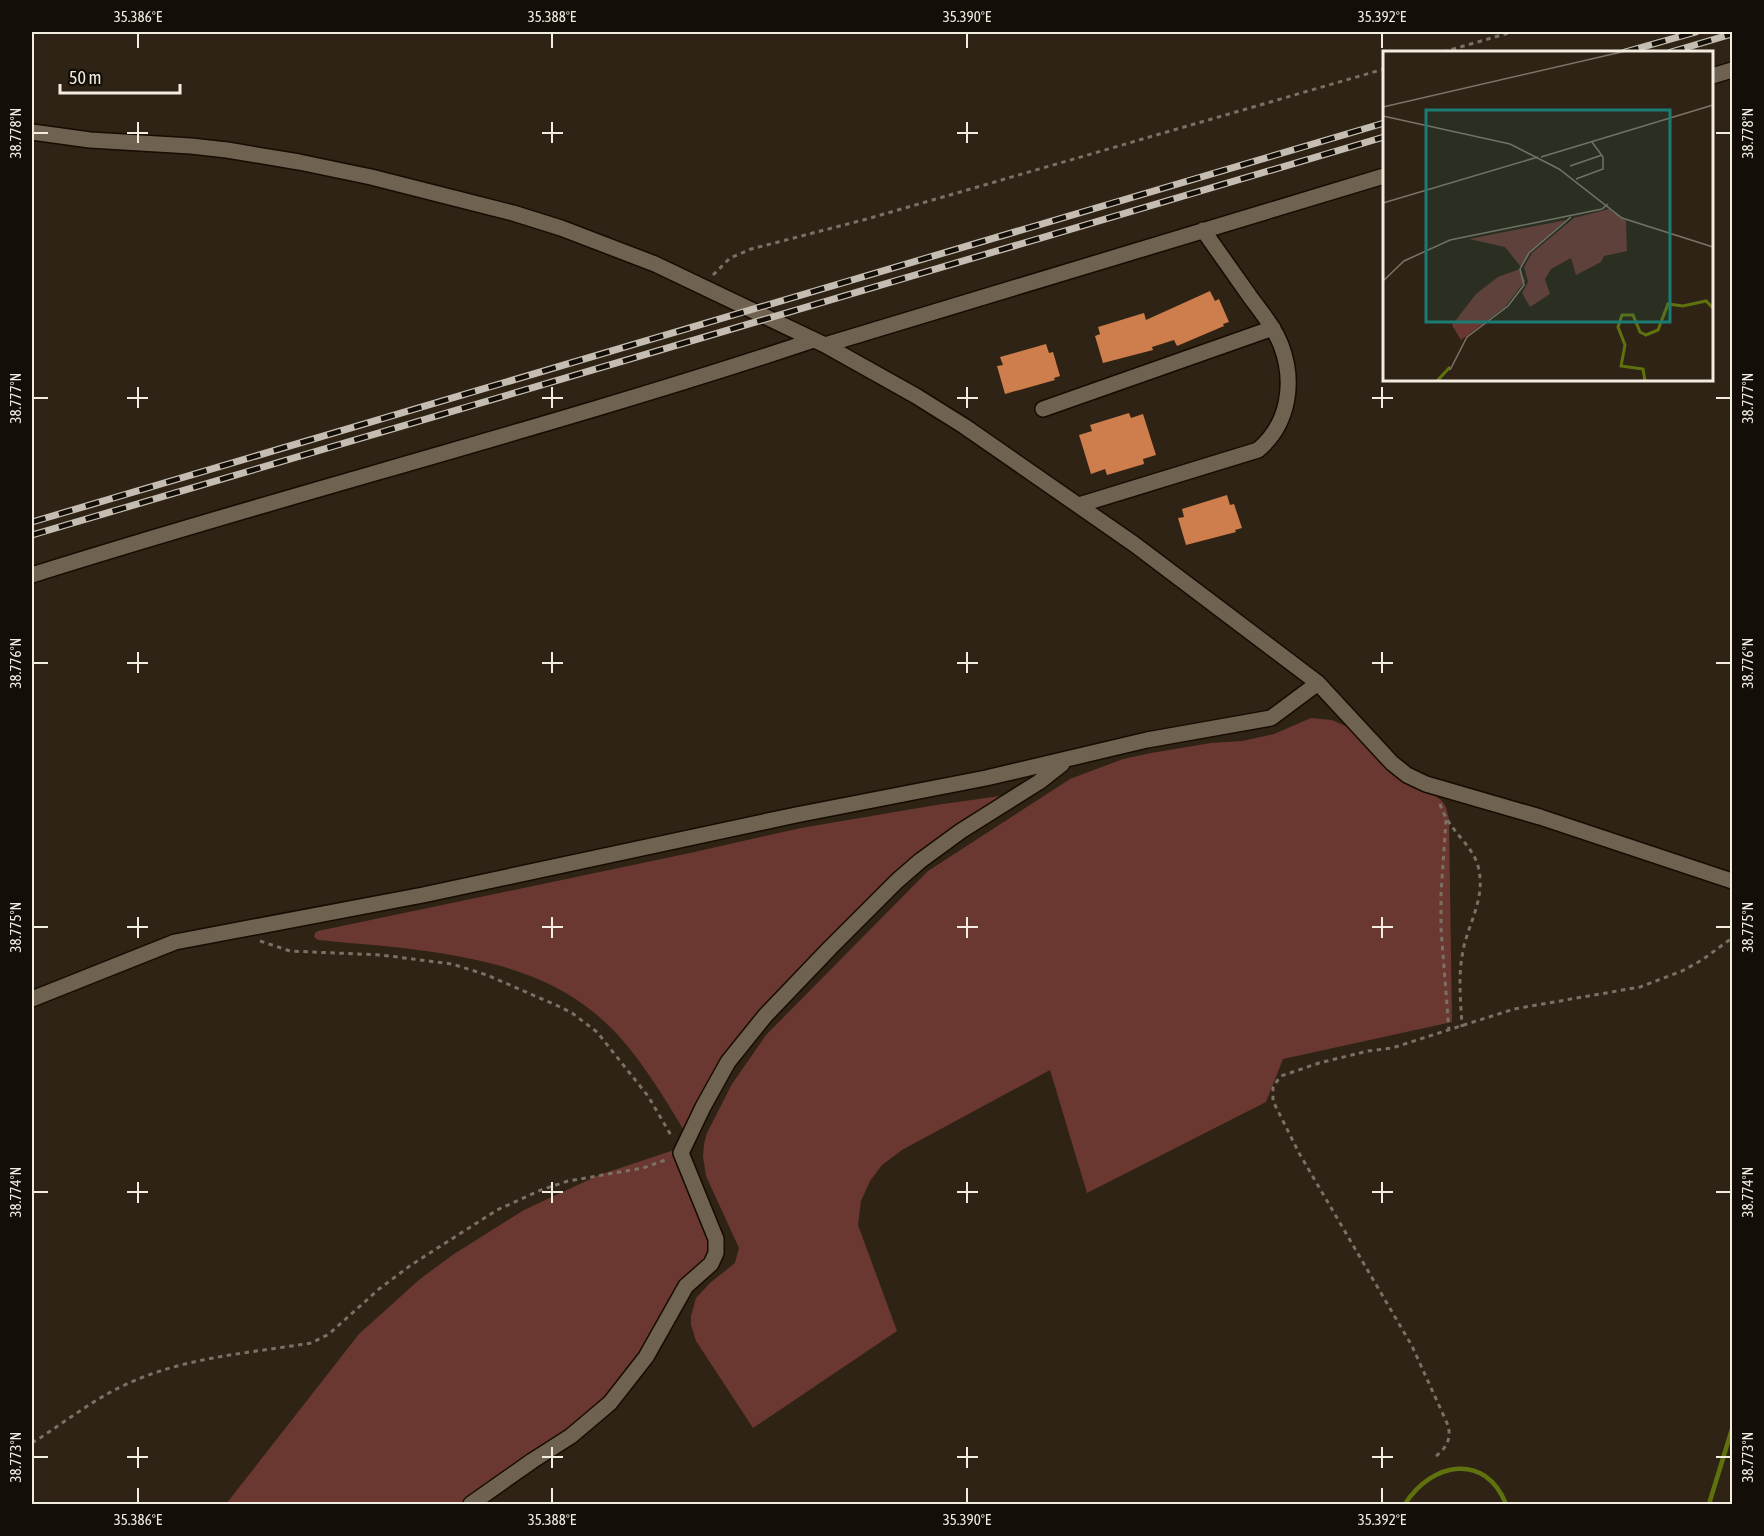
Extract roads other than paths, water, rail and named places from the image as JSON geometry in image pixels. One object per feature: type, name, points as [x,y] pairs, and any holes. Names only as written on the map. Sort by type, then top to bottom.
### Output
[{"type":"street","points":[[1713,76],[1732,70]]},
{"type":"street","points":[[32,132],[90,140],[227,150],[371,177],[477,203],[561,228],[655,264],[820,343],[916,396],[964,426],[1195,588],[1318,683],[1392,764],[1426,784],[1540,817],[1732,881]]},
{"type":"street","points":[[32,575],[149,538],[1383,176]]},
{"type":"street","points":[[1079,505],[1258,450],[1274,434],[1284,415],[1288,382],[1284,356],[1273,328],[1203,230]]},
{"type":"street","points":[[1043,409],[1273,328]]},
{"type":"street","points":[[32,999],[175,942],[411,897],[1067,760],[1146,740],[1270,718],[1318,683]]},
{"type":"street","points":[[471,1504],[571,1436],[610,1402],[646,1357],[687,1286],[711,1264],[716,1252],[716,1239],[681,1153],[728,1062],[765,1016],[897,881],[920,861],[962,831],[1039,782],[1067,760]]},
{"type":"waterway","points":[[1709,1504],[1732,1429]]},
{"type":"waterway","points":[[1405,1504],[1429,1479],[1443,1472],[1458,1469],[1472,1470],[1485,1476],[1497,1487],[1506,1504]]},
{"type":"railway","points":[[1629,51],[1696,32]]},
{"type":"railway","points":[[1674,51],[1732,34]]},
{"type":"railway","points":[[32,522],[1383,123]]},
{"type":"railway","points":[[32,535],[1383,137]]}]
